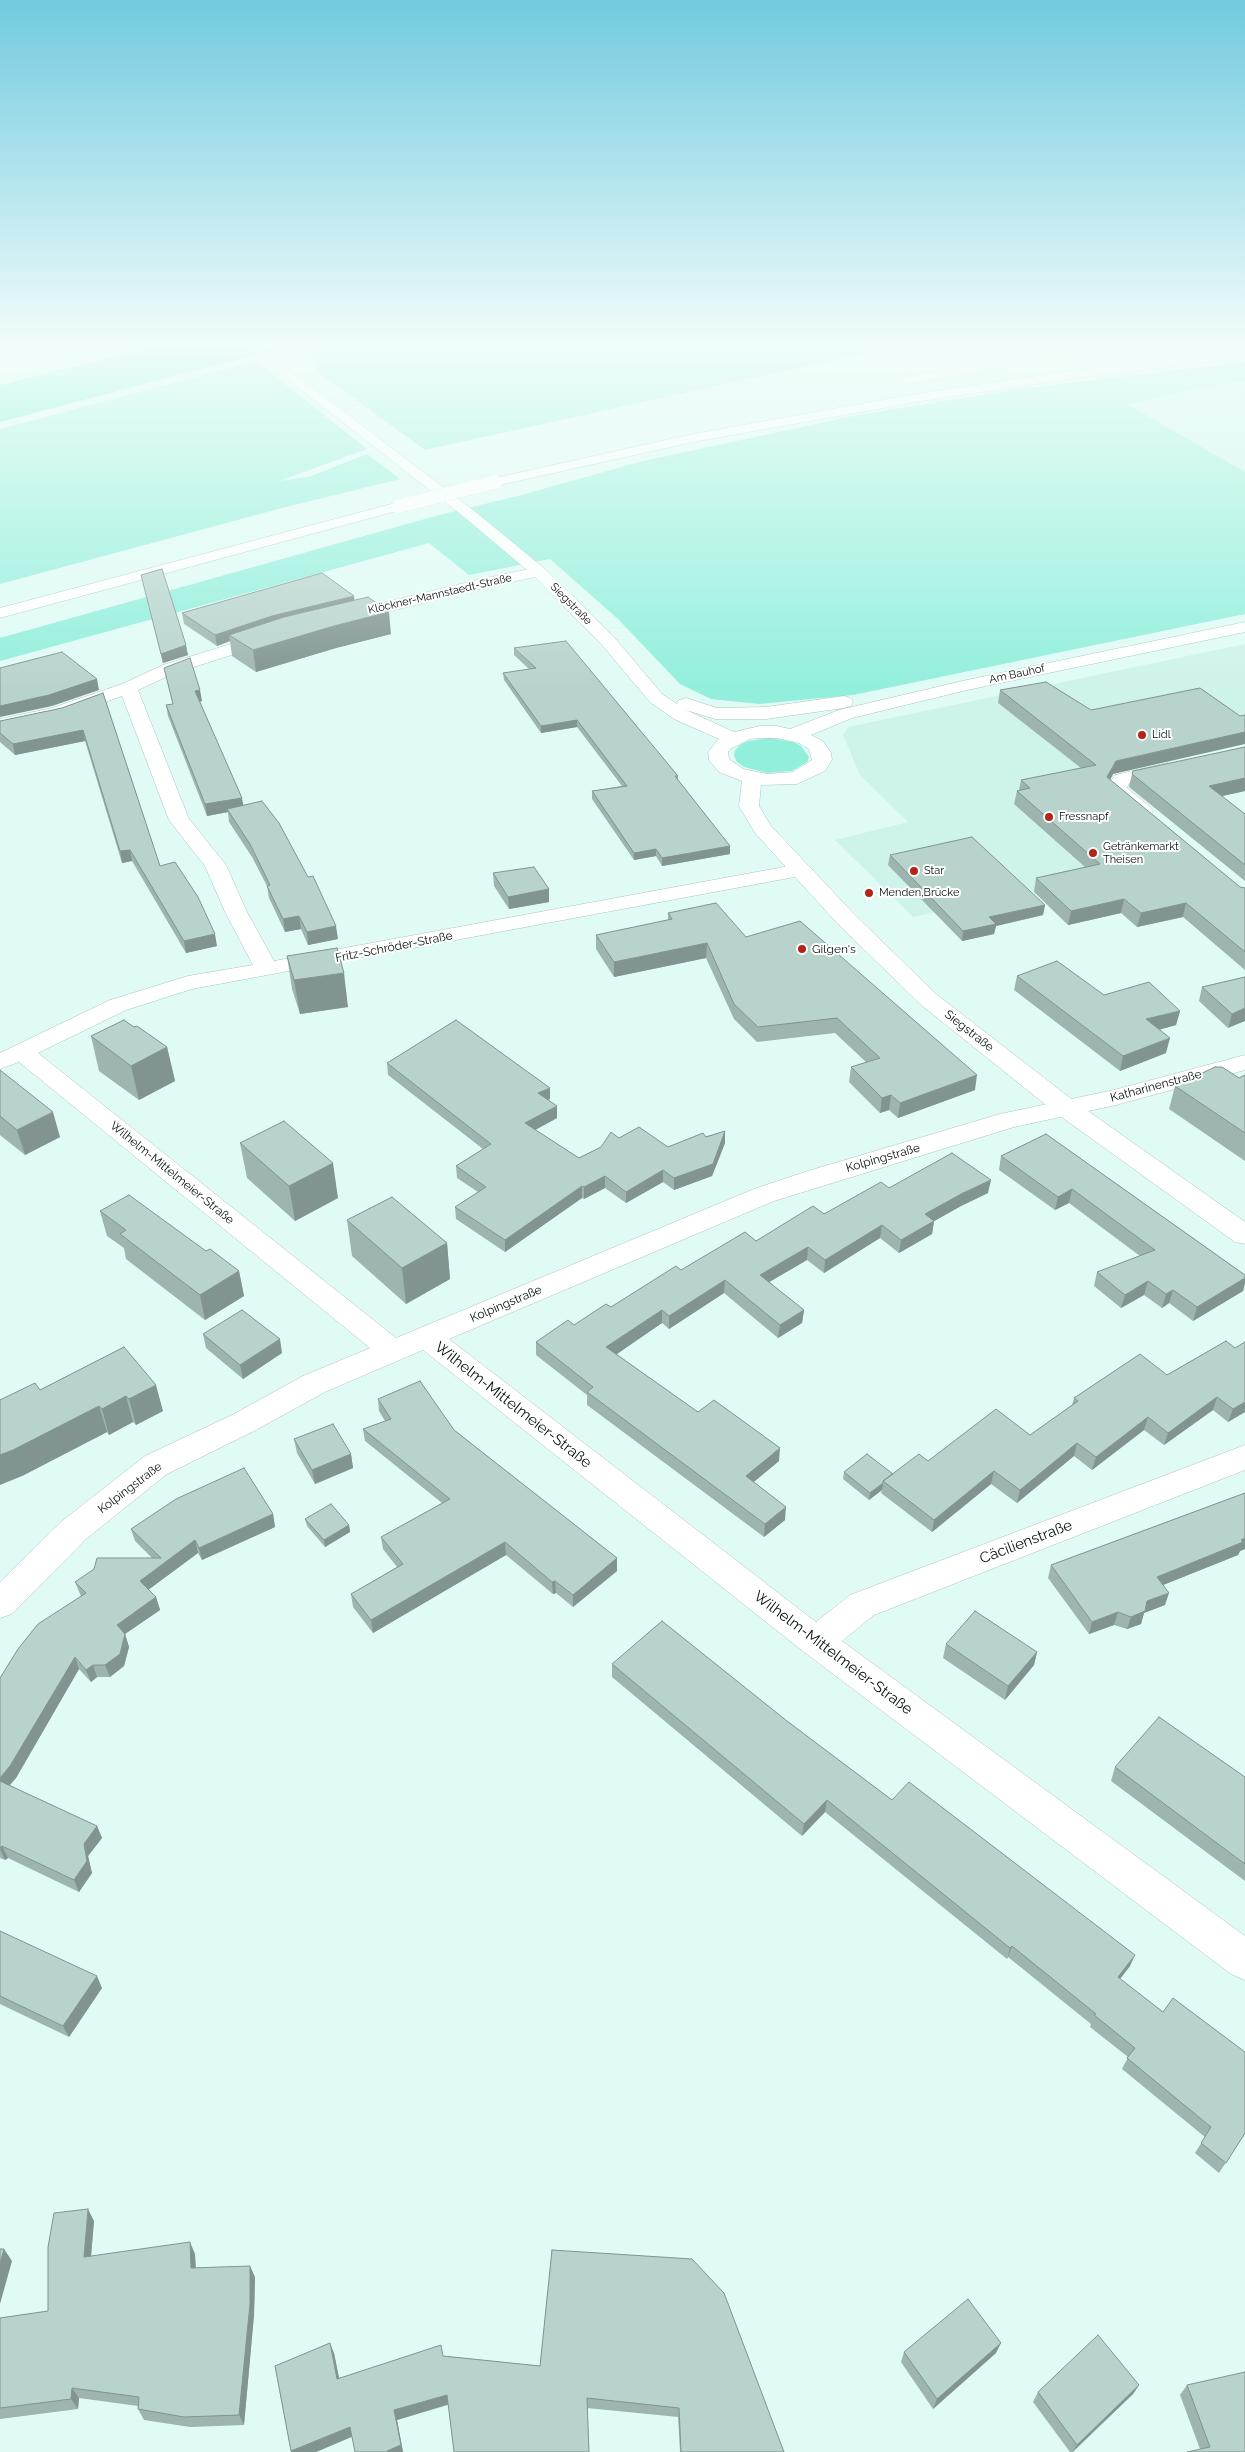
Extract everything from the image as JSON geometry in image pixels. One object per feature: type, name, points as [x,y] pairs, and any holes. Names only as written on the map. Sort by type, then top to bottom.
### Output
[{"type":"main road","name":"Siegstraße","points":[[399,460],[539,572],[608,640],[656,698],[681,715],[732,738]]},
{"type":"main road","points":[[412,488],[529,460]]},
{"type":"main road","points":[[0,613],[398,506],[592,460]]},
{"type":"main road","name":"Klöckner-Mannstaedt-Straße","points":[[334,620],[487,582],[539,572]]},
{"type":"main road","name":"Am Bauhof","points":[[793,735],[846,714],[967,685],[1245,627]]},
{"type":"main road","points":[[0,725],[57,713],[128,688],[169,669],[280,633]]},
{"type":"main road","points":[[641,679],[695,708],[734,714],[810,707],[935,686],[967,685]]},
{"type":"main road","points":[[128,688],[179,820],[215,865],[236,912],[267,969]]},
{"type":"main road","points":[[760,732],[793,735],[806,739],[816,745],[821,752],[822,760],[818,767],[809,773],[783,780],[752,778],[726,768],[719,760],[718,752],[732,738],[760,732]]},
{"type":"main road","points":[[1162,826],[1116,789],[1122,779],[1188,764]]},
{"type":"main road","name":"Siegstraße","points":[[752,778],[749,806],[762,829],[845,918],[928,999],[1065,1107],[1245,1235]]},
{"type":"main road","name":"Fritz-Schröder-Straße","points":[[11,1057],[118,1005],[188,983],[800,870]]},
{"type":"main road","name":"Wilhelm-Mittelmeier-Straße","points":[[11,1057],[393,1352]]},
{"type":"main road","name":"Katharinenstraße","points":[[1065,1107],[1107,1100],[1245,1062]]},
{"type":"main road","name":"Kolpingstraße","points":[[0,1604],[74,1530],[156,1465],[243,1423],[314,1384],[764,1195],[817,1177],[1009,1120],[1065,1107]]},
{"type":"main road","name":"Wilhelm-Mittelmeier-Straße","points":[[426,1337],[816,1642],[1245,1960]]},
{"type":"main road","name":"Cäcilienstraße","points":[[816,1642],[862,1605],[1245,1457]]},
{"type":"shaded area","points":[[0,460],[336,460],[279,481],[308,477],[351,460],[375,460],[400,479],[282,508],[0,584]]},
{"type":"shaded area","points":[[1225,460],[1245,460],[1245,472]]},
{"type":"shaded area","points":[[1225,460],[1245,472],[1245,614],[853,695],[759,704],[711,699],[680,684],[618,619],[550,559],[469,575],[429,543],[0,661],[0,638],[439,515],[518,496],[643,461]]},
{"type":"shaded area","points":[[1245,644],[1245,741],[1089,779],[1187,857],[913,917],[835,840],[908,822],[860,775],[843,735],[848,727]]},
{"type":"shaded area","points":[[770,738],[793,742],[801,746],[809,757],[807,762],[792,771],[767,773],[744,767],[737,762],[734,756],[735,750],[740,745],[748,741]]},
{"type":"building","points":[[162,569],[186,645],[161,654],[141,575]]},
{"type":"building","points":[[322,573],[354,596],[272,616],[215,635],[182,613]]},
{"type":"building","points":[[368,597],[389,612],[253,650],[229,635],[284,617]]},
{"type":"building","points":[[566,641],[678,776],[675,776],[730,846],[662,858],[656,849],[634,853],[592,791],[627,786],[577,720],[541,726],[503,673],[536,668],[514,648]]},
{"type":"building","points":[[62,652],[97,679],[49,695],[0,706],[0,668]]},
{"type":"building","points":[[190,658],[200,690],[195,691],[242,798],[205,804],[166,705],[173,704],[164,668]]},
{"type":"building","points":[[1046,682],[1091,710],[1200,688],[1240,716],[1245,715],[1245,732],[1116,761],[1107,777],[1240,887],[1245,888],[1245,952],[1186,903],[1141,913],[1124,899],[1071,911],[1036,878],[1100,864],[1017,791],[1030,788],[1021,780],[1096,765],[1000,690]]},
{"type":"building","points":[[103,693],[160,866],[175,862],[198,897],[215,934],[184,941],[130,850],[120,851],[83,730],[13,744],[0,733],[0,721],[62,708]]},
{"type":"building","points":[[1245,747],[1245,778],[1209,786],[1245,814],[1245,865],[1132,774],[1133,771]]},
{"type":"building","points":[[262,801],[279,823],[308,877],[313,876],[336,926],[307,932],[299,916],[283,919],[267,886],[270,885],[250,844],[227,809]]},
{"type":"building","points":[[972,837],[1045,905],[989,917],[996,924],[963,931],[890,855]]},
{"type":"building","points":[[534,867],[549,889],[508,897],[493,873]]},
{"type":"building","points":[[716,903],[746,937],[800,921],[977,1075],[900,1103],[891,1095],[882,1098],[851,1067],[880,1058],[837,1018],[758,1027],[734,1004],[707,943],[614,962],[596,935],[672,919],[668,913]]},
{"type":"building","points":[[337,948],[344,973],[294,980],[287,956]]},
{"type":"building","points":[[1057,961],[1104,995],[1149,982],[1180,1011],[1146,1019],[1170,1038],[1123,1056],[1017,976]]},
{"type":"building","points":[[1245,977],[1245,1008],[1232,1014],[1202,987]]},
{"type":"building","points":[[124,1020],[134,1027],[137,1026],[167,1047],[131,1066],[91,1036]]},
{"type":"building","points":[[456,1020],[550,1088],[538,1093],[557,1106],[525,1123],[579,1158],[601,1147],[611,1132],[619,1138],[639,1127],[668,1147],[703,1133],[706,1137],[725,1131],[713,1164],[674,1178],[663,1170],[626,1192],[605,1176],[584,1187],[582,1186],[505,1240],[455,1207],[486,1187],[456,1166],[491,1144],[387,1063]]},
{"type":"building","points":[[1215,1067],[1222,1067],[1239,1078],[1245,1075],[1245,1133],[1175,1086]]},
{"type":"building","points":[[0,1070],[53,1112],[17,1130],[0,1116]]},
{"type":"building","points":[[284,1121],[333,1163],[289,1186],[240,1143]]},
{"type":"building","points":[[1046,1134],[1245,1275],[1245,1278],[1197,1307],[1173,1290],[1166,1294],[1148,1281],[1125,1295],[1097,1272],[1155,1250],[1072,1189],[1058,1197],[1001,1156]]},
{"type":"building","points":[[952,1153],[991,1180],[925,1214],[934,1221],[901,1240],[882,1225],[825,1260],[808,1247],[760,1275],[804,1310],[780,1325],[725,1280],[669,1316],[662,1310],[606,1347],[698,1412],[714,1400],[780,1448],[746,1476],[786,1507],[765,1524],[587,1392],[593,1387],[536,1342],[568,1320],[574,1325],[606,1304],[611,1307],[676,1266],[681,1270],[745,1232],[756,1241],[813,1206],[824,1214],[881,1182],[889,1188]]},
{"type":"building","points":[[129,1195],[206,1251],[210,1249],[239,1271],[200,1295],[120,1234],[126,1230],[100,1211]]},
{"type":"building","points":[[392,1197],[447,1243],[402,1268],[347,1220]]},
{"type":"building","points":[[242,1310],[280,1339],[240,1365],[203,1334]]},
{"type":"building","points":[[1226,1341],[1235,1348],[1245,1342],[1245,1402],[1233,1409],[1217,1397],[1168,1433],[1148,1417],[1096,1457],[1077,1443],[1020,1490],[994,1471],[934,1520],[883,1481],[919,1454],[928,1461],[996,1409],[1030,1435],[1078,1401],[1074,1398],[1140,1354],[1167,1375]]},
{"type":"building","points":[[124,1347],[156,1385],[129,1399],[126,1396],[102,1409],[99,1406],[0,1455],[0,1400],[35,1383],[40,1390]]},
{"type":"building","points":[[420,1381],[454,1430],[617,1558],[573,1595],[555,1581],[552,1582],[505,1542],[371,1620],[351,1594],[403,1564],[381,1537],[450,1499],[363,1429],[391,1419],[378,1399]]},
{"type":"building","points":[[333,1424],[351,1454],[312,1470],[294,1439]]},
{"type":"building","points":[[867,1454],[893,1474],[870,1493],[844,1472]]},
{"type":"building","points":[[244,1468],[273,1514],[199,1548],[195,1540],[140,1581],[156,1597],[117,1625],[125,1634],[120,1654],[105,1665],[93,1665],[86,1670],[75,1657],[10,1766],[0,1778],[0,1678],[18,1649],[38,1624],[86,1593],[75,1582],[94,1569],[97,1558],[161,1558],[131,1529],[176,1499]]},
{"type":"building","points":[[1245,1493],[1245,1538],[1241,1540],[1243,1542],[1157,1577],[1169,1593],[1147,1601],[1145,1611],[1131,1617],[1118,1612],[1092,1622],[1051,1565]]},
{"type":"building","points":[[331,1504],[349,1525],[324,1540],[305,1519]]},
{"type":"building","points":[[975,1611],[1037,1652],[1008,1686],[946,1644]]},
{"type":"building","points":[[662,1621],[787,1721],[892,1800],[909,1782],[1135,1955],[1118,1977],[1163,2012],[1173,1998],[1245,2052],[1245,2133],[1226,2163],[1201,2143],[1211,2127],[1127,2058],[1135,2048],[1094,2015],[1096,2014],[1012,1946],[1010,1948],[827,1800],[804,1824],[612,1664]]},
{"type":"building","points":[[1159,1717],[1245,1777],[1245,1864],[1115,1767]]},
{"type":"building","points":[[0,1781],[97,1826],[84,1844],[87,1861],[74,1880],[2,1846],[0,1848]]},
{"type":"building","points":[[0,1931],[97,1976],[63,2026],[0,1996]]},
{"type":"building","points":[[88,2209],[84,2257],[190,2242],[191,2268],[250,2266],[250,2304],[239,2415],[184,2417],[138,2409],[139,2397],[72,2388],[71,2399],[0,2408],[0,2318],[48,2311],[48,2247],[54,2213]]},
{"type":"building","points":[[0,2249],[4,2249],[0,2264]]},
{"type":"building","points":[[552,2250],[692,2259],[724,2293],[784,2452],[681,2452],[679,2408],[587,2398],[589,2452],[454,2452],[447,2395],[394,2410],[401,2445],[387,2452],[355,2452],[350,2427],[291,2451],[275,2366],[330,2343],[337,2379],[441,2345],[443,2356],[540,2366]]},
{"type":"building","points":[[968,2299],[1001,2343],[937,2399],[904,2352]]},
{"type":"building","points":[[1098,2335],[1139,2385],[1077,2445],[1038,2392]]},
{"type":"building","points":[[1245,2372],[1245,2452],[1187,2452],[1210,2447],[1187,2385]]},
{"type":"place","name":"Lidl","points":[[1142,735]]},
{"type":"place","name":"Fressnapf","points":[[1049,817]]},
{"type":"place","name":"Getränkemarkt Theisen","points":[[1093,853]]},
{"type":"place","name":"Star","points":[[914,871]]},
{"type":"place","name":"Menden,Brücke","points":[[869,893]]},
{"type":"place","name":"Gilgen's","points":[[802,949]]}]
